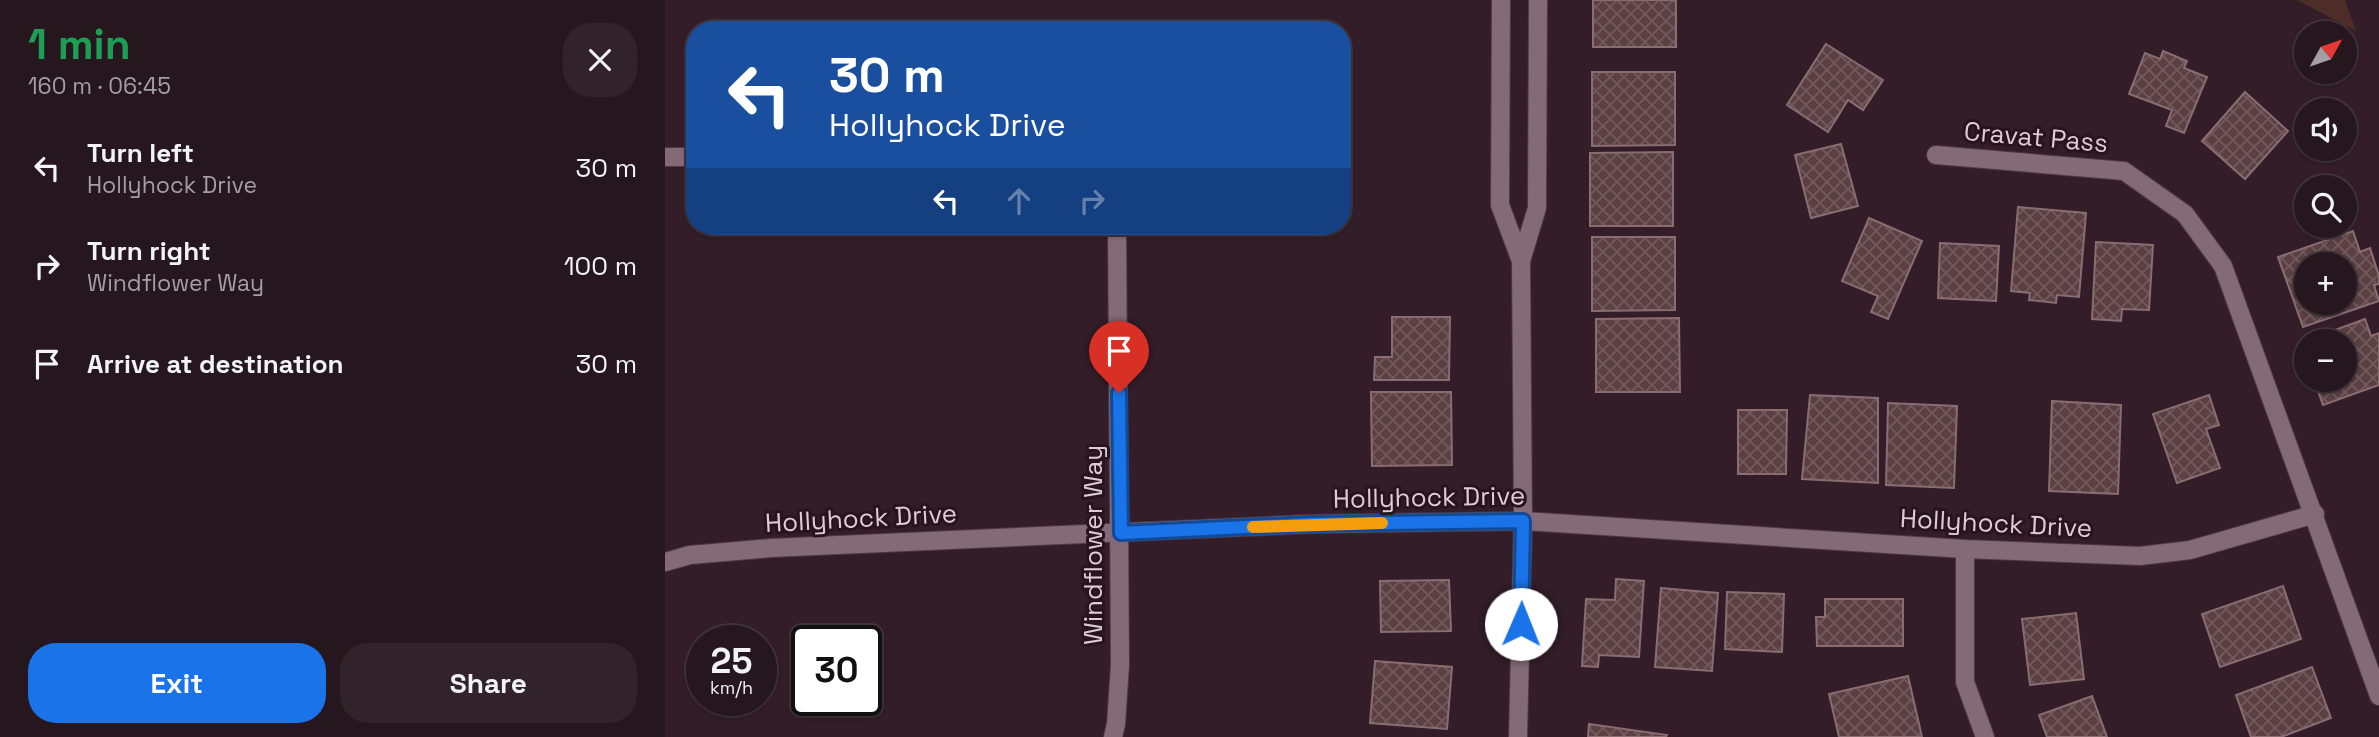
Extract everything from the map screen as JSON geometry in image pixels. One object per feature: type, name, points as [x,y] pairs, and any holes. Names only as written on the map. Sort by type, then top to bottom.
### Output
[{"type":"street","points":[[1501,0],[1500,205],[1521,261]]},
{"type":"street","points":[[1518,737],[1523,521],[1521,261],[1537,208],[1538,0]]},
{"type":"street","name":"Cravat Pass","points":[[1936,155],[2124,172],[2185,214],[2223,266],[2379,696]]},
{"type":"street","points":[[665,157],[686,157]]},
{"type":"street","name":"Windflower Way","points":[[1113,737],[1120,665],[1117,235]]},
{"type":"street","name":"Hollyhock Drive","points":[[665,562],[690,555],[771,548],[1310,524],[1523,521],[1965,550],[2140,556],[2190,550],[2315,514]]},
{"type":"street","points":[[1965,550],[1965,682],[1985,737]]},
{"type":"shaded area","points":[[2297,0],[2345,0],[2352,21],[2337,21]]},
{"type":"building","points":[[1593,0],[1676,0],[1676,47],[1593,47]]},
{"type":"building","points":[[1826,44],[1883,80],[1863,110],[1848,100],[1828,132],[1787,105]]},
{"type":"building","points":[[2163,51],[2187,61],[2184,68],[2207,77],[2184,133],[2166,126],[2172,110],[2129,94],[2145,53],[2160,59]]},
{"type":"building","points":[[1592,72],[1675,72],[1675,145],[1592,146]]},
{"type":"building","points":[[2245,92],[2288,131],[2245,179],[2202,141]]},
{"type":"building","points":[[1841,144],[1858,206],[1811,218],[1795,155]]},
{"type":"building","points":[[1673,152],[1673,226],[1590,226],[1590,153]]},
{"type":"building","points":[[2018,207],[2086,213],[2079,297],[2057,295],[2056,303],[2029,300],[2030,293],[2011,291]]},
{"type":"building","points":[[1869,218],[1922,241],[1888,319],[1871,312],[1878,296],[1842,281]]},
{"type":"building","points":[[1592,237],[1675,237],[1675,310],[1592,311]]},
{"type":"building","points":[[2333,238],[2355,238],[2360,252],[2370,248],[2379,276],[2379,284],[2374,285],[2379,301],[2357,309],[2357,252],[2294,252],[2294,302],[2278,257]]},
{"type":"building","points":[[2096,242],[2153,245],[2149,310],[2122,309],[2121,321],[2092,319]]},
{"type":"building","points":[[1940,243],[1999,246],[1996,301],[1938,298]]},
{"type":"building","points":[[2299,315],[2338,315],[2303,327]]},
{"type":"building","points":[[1392,317],[1450,317],[1449,380],[1374,380],[1375,357],[1392,357]]},
{"type":"building","points":[[1679,318],[1680,392],[1596,392],[1596,319]]},
{"type":"building","points":[[2365,319],[2371,336],[2379,333],[2379,385],[2323,405],[2318,392],[2357,392],[2357,329],[2338,329]]},
{"type":"building","points":[[1371,392],[1451,392],[1452,465],[1372,466]]},
{"type":"building","points":[[1810,395],[1878,398],[1878,483],[1802,479]]},
{"type":"building","points":[[2209,395],[2219,425],[2206,429],[2220,468],[2177,483],[2153,414]]},
{"type":"building","points":[[2052,401],[2121,405],[2118,494],[2049,491]]},
{"type":"building","points":[[1888,403],[1957,406],[1954,488],[1886,485]]},
{"type":"building","points":[[1738,410],[1787,410],[1786,474],[1738,474]]},
{"type":"building","points":[[1616,579],[1644,581],[1639,657],[1599,655],[1598,667],[1582,666],[1586,599],[1615,600]]},
{"type":"building","points":[[1449,580],[1451,631],[1381,632],[1380,581]]},
{"type":"building","points":[[2283,586],[2301,639],[2220,667],[2202,614]]},
{"type":"building","points":[[1661,588],[1718,593],[1712,671],[1655,667]]},
{"type":"building","points":[[1727,592],[1784,594],[1782,652],[1725,649]]},
{"type":"building","points":[[1825,599],[1903,599],[1903,646],[1817,646],[1816,617],[1825,617]]},
{"type":"building","points":[[2076,613],[2084,679],[2030,685],[2022,619]]},
{"type":"building","points":[[1375,661],[1452,667],[1447,729],[1370,723]]},
{"type":"building","points":[[2312,667],[2331,718],[2281,737],[2251,737],[2236,695]]},
{"type":"building","points":[[1908,676],[1922,737],[1839,737],[1829,694]]},
{"type":"building","points":[[2092,696],[2107,737],[2047,737],[2039,715]]},
{"type":"building","points":[[1589,724],[1667,735],[1588,737]]},
{"type":"slow traffic","points":[[1253,527],[1382,523]]},
{"type":"route","points":[[1119,393],[1121,533],[1310,524],[1523,521],[1521,624]]}]
